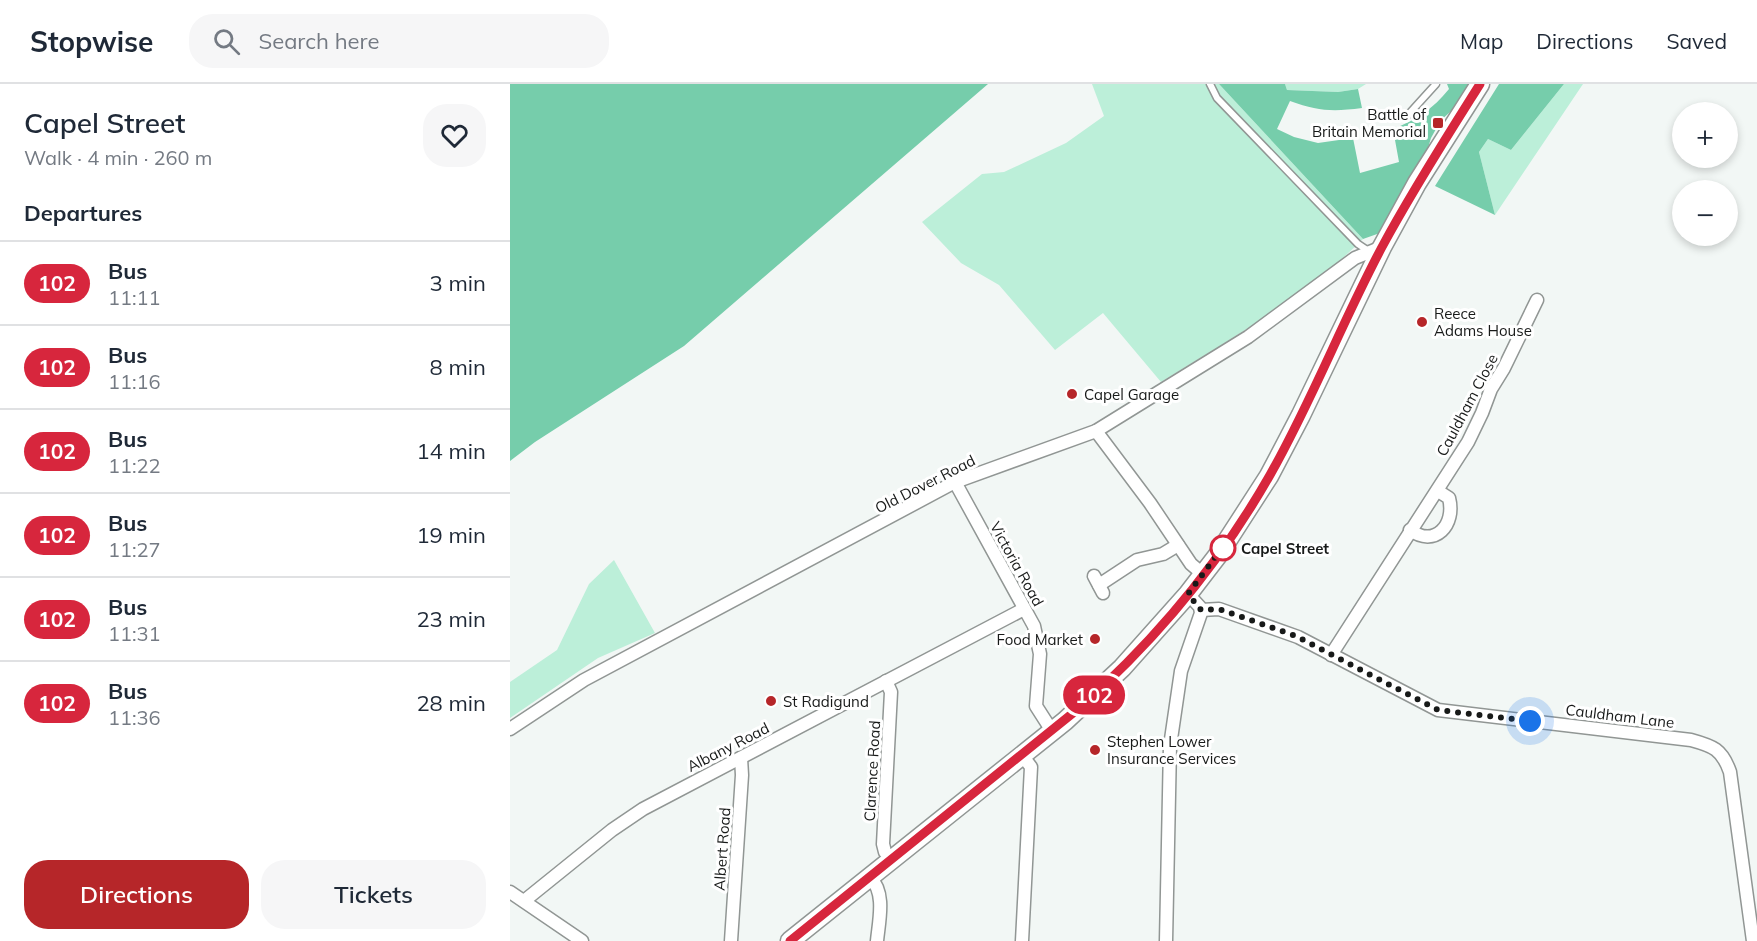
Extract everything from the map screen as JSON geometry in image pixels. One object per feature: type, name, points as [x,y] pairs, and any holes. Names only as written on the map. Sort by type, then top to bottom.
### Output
[{"type":"main road","points":[[790,941],[1106,685],[1204,575],[1286,446],[1376,250],[1480,84]]},
{"type":"street","name":"Old Dover Road","points":[[510,729],[584,680],[954,482],[1096,431],[1248,337],[1355,258],[1376,250]]},
{"type":"street","name":"Cauldham Close","points":[[1332,655],[1468,442],[1491,389],[1504,368],[1537,300]]},
{"type":"street","points":[[1096,431],[1150,503],[1193,567],[1204,575]]},
{"type":"street","name":"Victoria Road","points":[[954,482],[1034,626],[1039,648],[1036,706],[1052,731]]},
{"type":"street","points":[[1410,530],[1427,537],[1443,530],[1450,522],[1452,510],[1449,498],[1438,491]]},
{"type":"street","points":[[1099,585],[1137,560],[1163,554],[1178,545]]},
{"type":"street","points":[[1166,941],[1170,746],[1181,671],[1201,616],[1201,610],[1188,594]]},
{"type":"street","name":"Cauldham Lane","points":[[1201,610],[1215,608],[1236,614],[1307,641],[1438,710],[1691,740],[1712,745],[1725,758],[1730,772],[1753,941]]},
{"type":"street","name":"Albany Road","points":[[524,901],[628,819],[1024,609]]},
{"type":"street","name":"Clarence Road","points":[[886,681],[891,692],[883,844],[885,852],[892,860]]},
{"type":"street","points":[[1022,755],[1031,767],[1022,941]]},
{"type":"street","name":"Albert Road","points":[[731,941],[742,775],[741,758]]},
{"type":"street","points":[[870,877],[876,883],[880,896],[877,941]]},
{"type":"street","points":[[510,892],[582,941]]},
{"type":"lane","points":[[1210,84],[1217,98],[1358,244],[1376,250]]},
{"type":"lane","points":[[1407,116],[1436,84]]},
{"type":"green space","points":[[510,84],[988,84],[684,346],[535,442],[510,461]]},
{"type":"green space","points":[[1092,84],[1219,84],[1363,239],[1341,260],[1292,298],[1161,382],[1103,313],[1055,350],[999,285],[961,263],[922,222],[982,174],[1004,172],[1066,143],[1104,116]]},
{"type":"green space","points":[[1219,84],[1285,84],[1287,90],[1338,92],[1358,89],[1362,108],[1325,110],[1290,101],[1277,129],[1294,137],[1318,143],[1353,138],[1360,173],[1399,162],[1393,129],[1417,118],[1430,108],[1449,89],[1447,84],[1473,84],[1457,106],[1441,120],[1431,138],[1426,155],[1380,233],[1363,239]]},
{"type":"green space","points":[[1285,84],[1366,84],[1358,89],[1338,92],[1287,90]]},
{"type":"green space","points":[[1499,84],[1564,84],[1511,150],[1488,139],[1479,152],[1495,215],[1435,186]]},
{"type":"green space","points":[[1564,84],[1583,84],[1495,215],[1479,152],[1488,139],[1511,150]]},
{"type":"green space","points":[[614,560],[655,633],[598,658],[510,718],[510,682],[557,650],[589,584]]},
{"type":"bus line","name":"102","points":[[790,941],[1106,685],[1204,575],[1286,446],[1382,247],[1417,183],[1480,84]]},
{"type":"place","name":"Battle of Britain Memorial","points":[[1438,123]]},
{"type":"place","name":"Reece Adams House","points":[[1422,322]]},
{"type":"place","name":"Capel Garage","points":[[1072,394]]},
{"type":"place","name":"Capel Street","points":[[1223,548]]},
{"type":"place","name":"Food Market","points":[[1095,639]]},
{"type":"place","name":"St Radigund","points":[[771,701]]},
{"type":"place","name":"Stephen Lower Insurance Services","points":[[1095,750]]},
{"type":"route","points":[[1223,548],[1225,544],[1188,594],[1201,610],[1219,609],[1296,636],[1438,710],[1530,721]]}]
